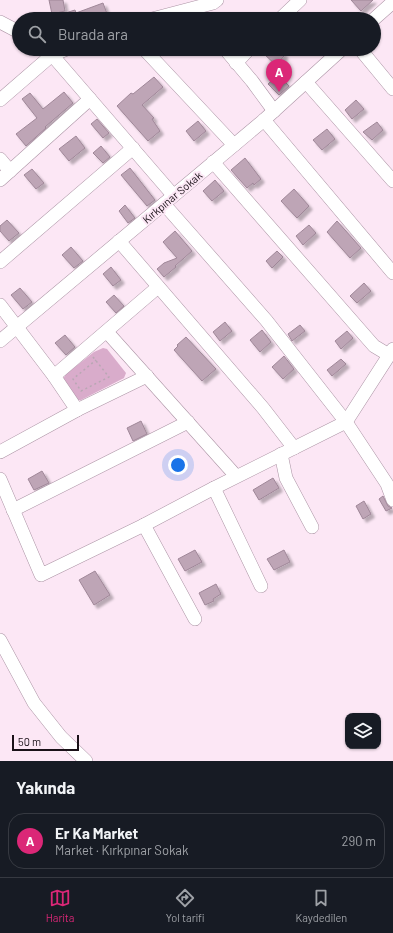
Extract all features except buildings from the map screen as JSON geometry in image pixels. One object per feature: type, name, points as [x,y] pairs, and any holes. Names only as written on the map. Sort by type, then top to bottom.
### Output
[{"type":"street","points":[[287,12],[300,0]]},
{"type":"street","points":[[199,12],[214,1]]},
{"type":"street","points":[[381,13],[393,2]]},
{"type":"street","points":[[0,22],[12,28]]},
{"type":"street","points":[[0,100],[44,56]]},
{"type":"street","points":[[52,56],[133,148],[169,199],[346,422],[387,484],[393,500]]},
{"type":"street","points":[[151,56],[234,145]]},
{"type":"street","points":[[230,56],[252,81],[274,111]]},
{"type":"street","points":[[236,62],[242,56]]},
{"type":"street","name":"Kırkpınar Sokak","points":[[0,341],[264,120],[334,56]]},
{"type":"street","points":[[366,56],[393,89]]},
{"type":"street","points":[[306,82],[393,181]]},
{"type":"street","points":[[0,180],[90,99]]},
{"type":"street","points":[[264,120],[393,273]]},
{"type":"street","points":[[0,262],[133,148]]},
{"type":"street","points":[[0,159],[10,171]]},
{"type":"street","points":[[0,479],[41,575],[144,525],[236,476],[346,422],[391,352],[374,346],[213,162]]},
{"type":"street","points":[[119,241],[263,408],[294,448]]},
{"type":"street","points":[[54,376],[158,287]]},
{"type":"street","points":[[0,306],[54,376],[77,410]]},
{"type":"street","points":[[107,332],[236,476]]},
{"type":"street","points":[[0,452],[77,410],[147,376]]},
{"type":"street","points":[[13,510],[188,422]]},
{"type":"street","points":[[281,454],[286,478],[312,528]]},
{"type":"street","points":[[214,488],[262,586]]},
{"type":"street","points":[[144,525],[195,619]]},
{"type":"street","points":[[0,640],[34,703],[61,737],[86,761]]},
{"type":"path","points":[[91,354],[96,360],[109,377],[80,391],[74,379],[96,360]]},
{"type":"shaded area","points":[[103,348],[107,349],[126,373],[124,378],[81,400],[76,400],[63,379],[66,374],[94,352]]},
{"type":"place","name":"Er Ka Market","points":[[279,92]]}]
